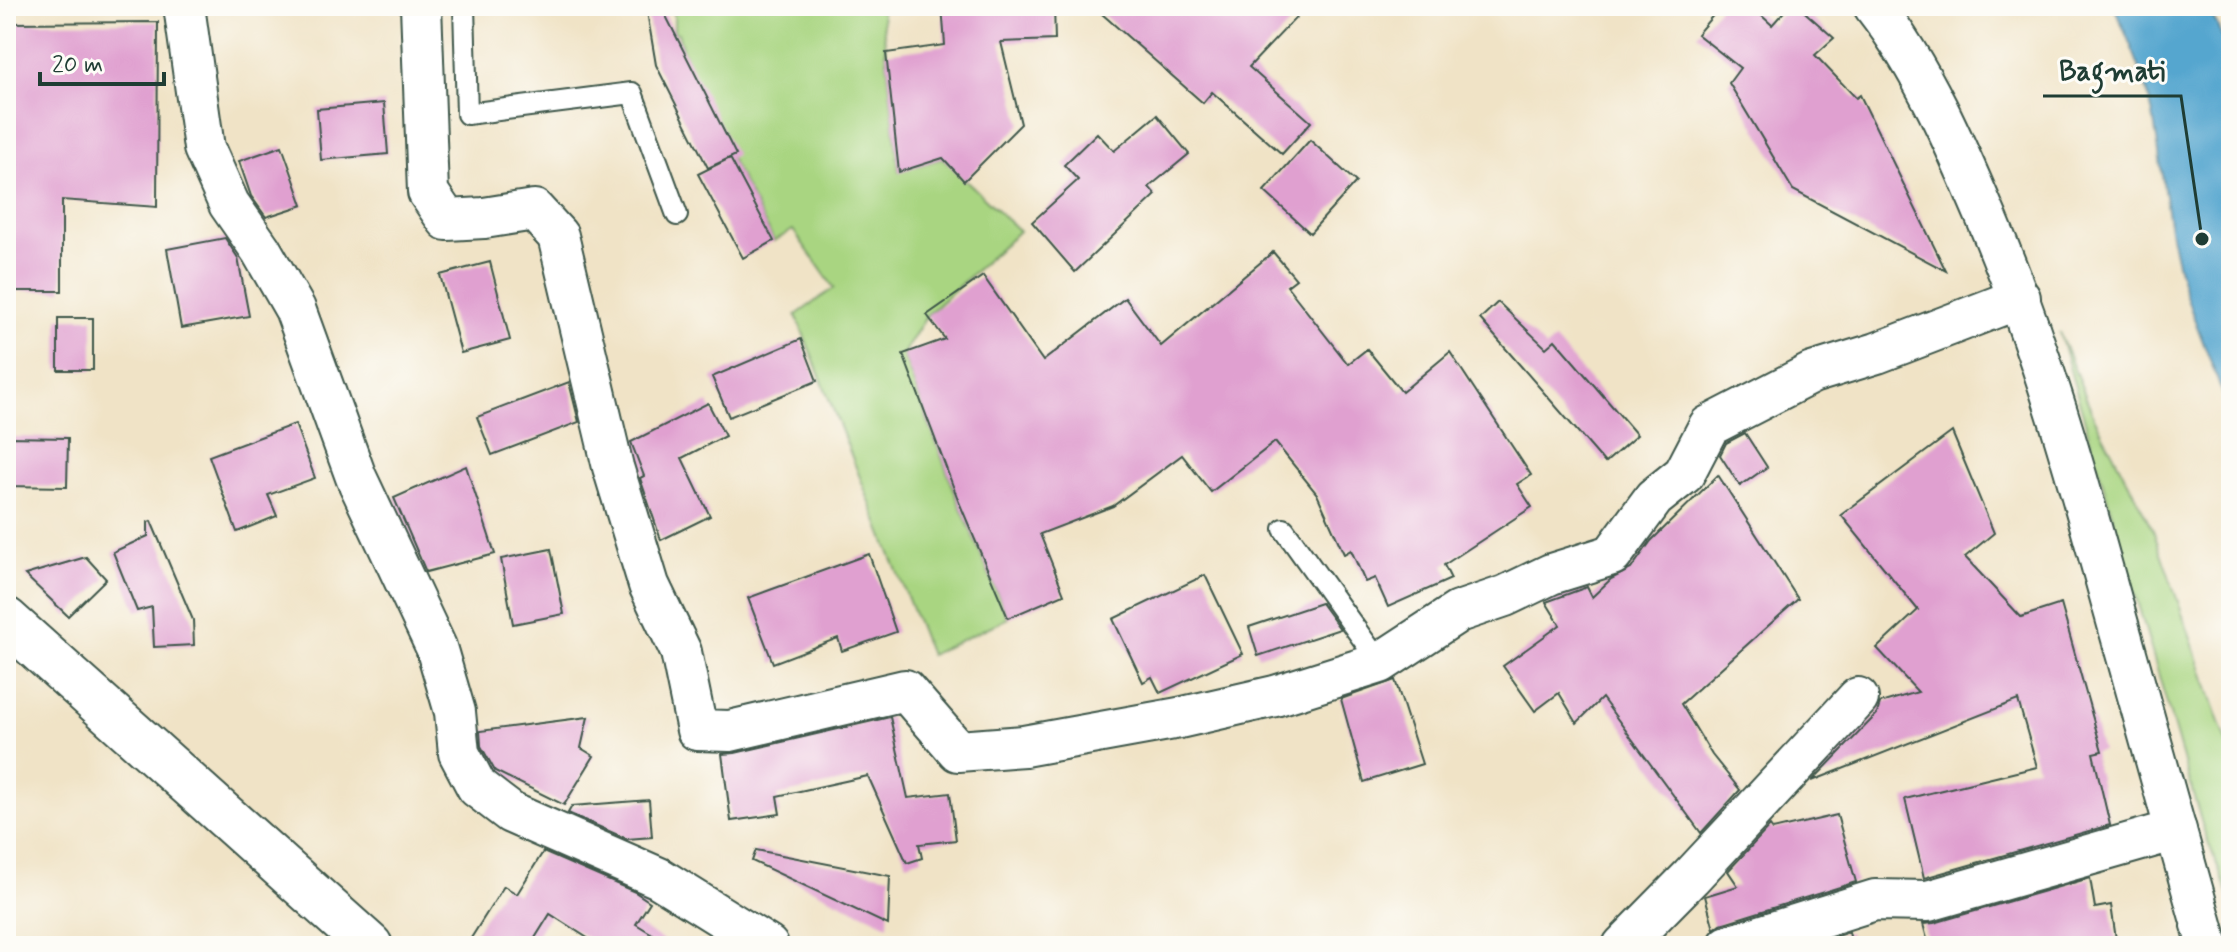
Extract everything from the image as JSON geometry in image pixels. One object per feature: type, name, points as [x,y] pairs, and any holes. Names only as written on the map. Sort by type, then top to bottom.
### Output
[{"type":"street","points":[[184,6],[204,148],[229,204],[261,250],[295,309],[356,477],[436,647],[455,712],[459,753],[477,787],[511,813],[659,878],[768,946]]},
{"type":"street","points":[[421,6],[428,192],[447,220],[534,210],[558,236],[613,467],[649,585],[681,652],[697,730],[730,731],[905,690],[958,751],[1024,746],[1179,718],[1275,696],[1380,663],[1458,612],[1505,596],[1551,574],[1612,555],[1654,498],[1684,474],[1709,426],[1812,373],[1877,353],[2020,298]]},
{"type":"street","points":[[1874,6],[1924,85],[1967,172],[2020,298],[2064,431],[2208,946]]},
{"type":"street","points":[[6,620],[370,946]]},
{"type":"street","points":[[1623,946],[1858,698]]},
{"type":"street","points":[[1728,946],[1875,900],[1928,901],[2176,830]]},
{"type":"lane","points":[[464,6],[467,114],[632,93],[677,215]]},
{"type":"lane","points":[[1284,529],[1380,663]]},
{"type":"green space","points":[[674,6],[881,6],[899,171],[943,158],[1019,231],[927,315],[903,354],[959,503],[1008,618],[930,655],[796,315],[834,288],[793,230],[774,241],[730,158],[678,33],[674,32]]},
{"type":"green space","points":[[2059,332],[2094,417],[2153,530],[2231,754],[2231,901],[2204,831]]},
{"type":"water","points":[[2114,6],[2208,6],[2231,66],[2231,423],[2181,278],[2150,101]]},
{"type":"building","points":[[646,6],[661,6],[736,155],[708,168],[656,65]]},
{"type":"building","points":[[942,6],[1054,6],[1055,40],[1001,42],[1021,124],[964,181],[943,158],[899,172],[886,53],[945,45]]},
{"type":"building","points":[[1093,6],[1307,6],[1249,67],[1311,122],[1282,154],[1212,92],[1203,103]]},
{"type":"building","points":[[1721,6],[1751,6],[1772,25],[1789,6],[1798,6],[1834,38],[1815,55],[1856,98],[1860,95],[1946,271],[1793,190],[1729,83],[1740,68],[1697,34]]},
{"type":"building","points":[[158,22],[157,207],[62,200],[62,291],[6,291],[6,23]]},
{"type":"building","points":[[384,103],[388,154],[321,160],[317,109]]},
{"type":"building","points":[[1157,115],[1189,154],[1149,187],[1156,195],[1075,272],[1032,222],[1078,180],[1064,165],[1097,133],[1114,151]]},
{"type":"building","points":[[1310,140],[1356,182],[1310,233],[1264,191]]},
{"type":"building","points":[[282,146],[303,205],[266,217],[251,196],[239,161]]},
{"type":"building","points":[[730,158],[774,241],[743,258],[698,174]]},
{"type":"building","points":[[225,238],[238,258],[249,316],[181,328],[167,249]]},
{"type":"building","points":[[1273,252],[1296,279],[1287,286],[1348,364],[1367,349],[1402,392],[1450,352],[1531,475],[1517,484],[1532,507],[1444,565],[1451,579],[1388,607],[1375,578],[1365,582],[1351,550],[1344,554],[1317,494],[1275,442],[1211,492],[1182,455],[1113,506],[1040,534],[1064,594],[1008,618],[959,502],[903,354],[945,339],[927,315],[983,276],[1043,361],[1125,298],[1161,346]]},
{"type":"building","points":[[490,262],[510,340],[461,353],[440,275]]},
{"type":"building","points":[[1498,302],[1546,348],[1555,340],[1637,435],[1605,463],[1480,319]]},
{"type":"building","points":[[58,318],[93,318],[93,370],[58,370]]},
{"type":"building","points":[[801,339],[817,381],[729,417],[712,377]]},
{"type":"building","points":[[569,382],[579,422],[492,455],[477,417]]},
{"type":"building","points":[[708,403],[725,436],[682,458],[710,516],[661,540],[640,478],[644,476],[631,442]]},
{"type":"building","points":[[295,424],[315,478],[268,495],[277,516],[237,532],[209,456]]},
{"type":"building","points":[[1952,432],[1994,533],[1965,557],[2021,617],[2061,604],[2102,751],[2093,753],[2110,825],[1924,878],[1905,799],[2037,767],[2018,700],[1812,781],[1877,714],[1880,703],[1918,692],[1877,648],[1918,610],[1841,515]]},
{"type":"building","points":[[1745,433],[1767,467],[1740,486],[1720,455],[1726,443]]},
{"type":"building","points":[[6,437],[68,438],[67,487],[6,486]]},
{"type":"building","points":[[466,466],[495,554],[426,572],[394,498]]},
{"type":"building","points":[[1718,475],[1798,599],[1681,704],[1712,755],[1740,790],[1701,833],[1602,698],[1577,723],[1559,693],[1535,711],[1503,666],[1560,625],[1546,602],[1587,587],[1592,597],[1611,579],[1631,569],[1651,541]]},
{"type":"building","points":[[151,521],[193,620],[194,645],[154,647],[152,607],[137,611],[113,552],[148,536],[148,522]]},
{"type":"building","points":[[551,549],[564,614],[513,624],[501,559]]},
{"type":"building","points":[[869,554],[896,632],[842,651],[838,638],[773,663],[748,598]]},
{"type":"building","points":[[86,557],[106,579],[68,616],[25,575]]},
{"type":"building","points":[[1205,575],[1243,654],[1160,693],[1152,677],[1143,682],[1113,619]]},
{"type":"building","points":[[1321,603],[1340,629],[1258,656],[1249,627]]},
{"type":"building","points":[[1395,680],[1422,764],[1364,782],[1341,699]]},
{"type":"building","points":[[588,717],[581,748],[594,756],[564,805],[495,771],[481,746],[480,731]]},
{"type":"building","points":[[890,717],[908,798],[950,793],[956,840],[919,844],[922,858],[907,863],[868,776],[777,796],[780,814],[731,821],[722,754]]},
{"type":"building","points":[[649,800],[652,837],[627,839],[568,813],[572,806]]},
{"type":"building","points":[[1837,815],[1856,882],[1721,924],[1714,929],[1705,896],[1738,886],[1728,871],[1770,826],[1773,830]]},
{"type":"building","points":[[756,850],[890,876],[888,925],[752,861]]},
{"type":"building","points":[[543,852],[635,892],[650,902],[636,924],[672,946],[600,946],[550,914],[530,946],[466,946],[504,886],[517,894]]},
{"type":"building","points":[[2090,878],[2095,908],[2111,905],[2117,946],[1929,946],[1923,924]]},
{"type":"building","points":[[1849,932],[1852,946],[1805,946]]},
{"type":"place","name":"Bagmati","points":[[2202,239]]}]
